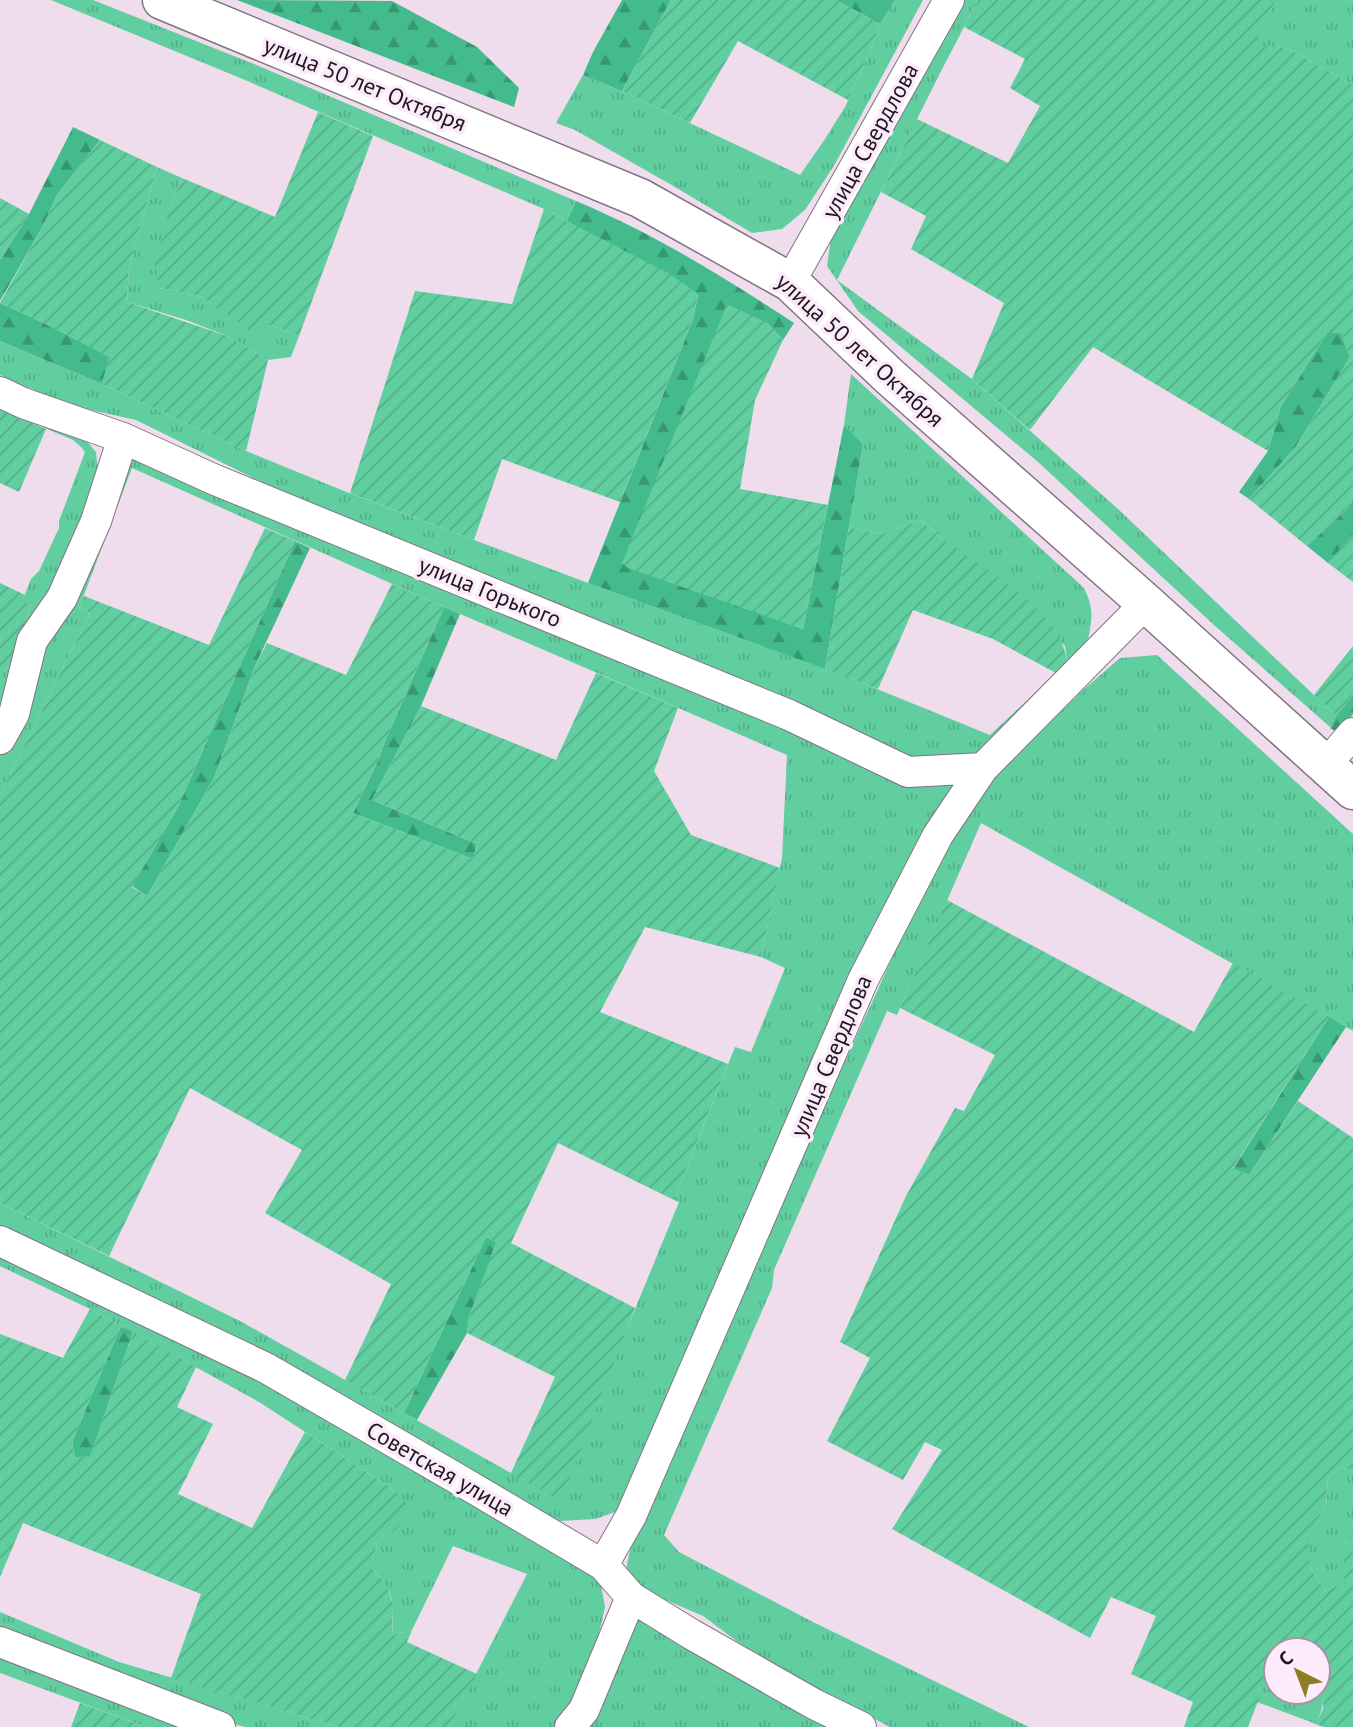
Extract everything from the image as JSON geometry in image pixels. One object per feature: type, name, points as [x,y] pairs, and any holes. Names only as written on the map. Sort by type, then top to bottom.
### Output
[{"type":"main road","name":"улица 50 лет Октября","points":[[162,0],[640,198],[790,282],[890,377],[1339,777]]},
{"type":"street","name":"улица Свердлова","points":[[790,282],[949,0]]},
{"type":"street","name":"улица Горького","points":[[0,392],[23,403],[123,438],[213,479],[789,715],[908,772],[983,768]]},
{"type":"street","points":[[0,739],[14,714],[32,641],[62,598],[74,573],[96,521],[123,438]]},
{"type":"street","name":"улица Свердлова","points":[[603,1565],[631,1516],[863,981],[939,835],[983,768],[1146,603]]},
{"type":"street","points":[[1339,777],[1353,733]]},
{"type":"street","name":"Советская улица","points":[[0,1241],[266,1368],[603,1565],[631,1597],[691,1634],[861,1727]]},
{"type":"street","points":[[570,1727],[584,1710],[631,1597]]},
{"type":"street","points":[[0,1642],[220,1727]]},
{"type":"green space","points":[[51,0],[93,0],[254,64],[576,201],[567,221],[245,80]]},
{"type":"green space","points":[[237,0],[392,1],[477,47],[519,88],[514,107]]},
{"type":"green space","points":[[622,0],[671,0],[622,91],[583,75]]},
{"type":"green space","points":[[671,0],[836,0],[880,24],[848,100],[738,41],[690,123],[622,91]]},
{"type":"green space","points":[[836,0],[895,0],[880,24]]},
{"type":"green space","points":[[895,0],[923,0],[835,164],[805,210],[782,229],[752,233],[575,130],[556,123],[583,75],[800,175],[845,107],[880,24]]},
{"type":"green space","points":[[958,0],[978,0],[837,280],[972,379],[1118,509],[1336,716],[1330,727],[1214,625],[1038,462],[858,311],[827,266],[832,230]]},
{"type":"green space","points":[[978,0],[1276,0],[1255,44],[1289,49],[1353,85],[1353,500],[1346,510],[1307,546],[1249,499],[1295,448],[1350,357],[1341,333],[1327,333],[1281,406],[1268,451],[1093,347],[1030,430],[972,379],[1004,303],[911,249],[926,216],[881,192],[917,119],[1008,163],[1040,106],[1010,88],[1025,59],[964,27]]},
{"type":"green space","points":[[1276,0],[1353,0],[1353,85],[1289,49],[1254,45]]},
{"type":"green space","points":[[318,112],[373,136],[299,336],[271,325],[249,330],[200,296],[159,288],[155,265],[170,207],[182,178],[275,217]]},
{"type":"green space","points":[[73,127],[100,140],[57,195],[43,226],[0,301],[0,260],[29,214]]},
{"type":"green space","points":[[100,140],[157,167],[129,268],[127,302],[230,337],[268,360],[246,451],[102,384],[109,357],[0,303],[57,195]]},
{"type":"green space","points":[[157,167],[182,178],[170,207],[159,288],[200,296],[249,329],[271,325],[299,336],[291,357],[268,360],[230,337],[127,302],[129,268]]},
{"type":"green space","points":[[0,198],[29,214],[0,260]]},
{"type":"green space","points":[[576,201],[633,227],[688,257],[794,323],[783,340],[767,323],[622,563],[803,629],[844,425],[863,444],[825,669],[588,583],[693,319],[698,295],[567,221]]},
{"type":"green space","points":[[544,209],[670,274],[698,294],[693,319],[620,502],[502,459],[474,540],[350,493],[415,291],[512,304]]},
{"type":"green space","points":[[0,303],[110,357],[102,384],[0,341]]},
{"type":"green space","points":[[727,304],[767,323],[783,340],[755,400],[740,489],[828,505],[803,629],[628,568],[622,563]]},
{"type":"green space","points":[[1327,333],[1341,333],[1350,357],[1295,448],[1249,499],[1239,492],[1268,451],[1281,406]]},
{"type":"green space","points":[[0,341],[102,384],[246,451],[344,491],[850,678],[990,735],[1067,660],[1065,646],[921,520],[882,534],[849,527],[863,444],[844,425],[851,374],[1083,587],[1091,615],[1087,644],[976,761],[905,763],[343,522],[136,420],[68,405],[0,375]]},
{"type":"green space","points":[[0,398],[86,440],[96,452],[99,484],[0,729],[0,676],[10,665],[31,605],[22,602],[31,579],[39,571],[59,528],[59,521],[85,452],[73,440],[0,409]]},
{"type":"green space","points":[[0,409],[46,429],[19,492],[0,483]]},
{"type":"green space","points":[[130,450],[954,784],[921,844],[620,1510],[596,1519],[560,1521],[0,1228],[0,1203],[240,1321],[561,1501],[679,1202],[674,1200],[735,1047],[751,1052],[785,968],[761,957],[782,858],[787,755],[132,468],[79,608],[90,613],[0,794],[0,750],[37,643]]},
{"type":"green space","points":[[1353,500],[1353,535],[1328,563],[1307,546],[1346,510]]},
{"type":"green space","points":[[921,520],[1020,593],[1036,608],[1061,642],[1067,660],[1056,673],[993,639],[913,610],[878,689],[825,669],[849,527],[882,534]]},
{"type":"green space","points":[[265,528],[295,541],[177,809],[132,887],[147,896],[214,778],[255,666],[267,643],[346,675],[392,584],[444,607],[353,813],[473,859],[477,844],[372,800],[421,706],[556,760],[596,673],[678,708],[654,771],[691,835],[780,868],[761,957],[645,927],[600,1012],[728,1064],[674,1200],[558,1143],[511,1243],[635,1308],[561,1502],[511,1473],[555,1377],[467,1333],[469,1317],[496,1242],[486,1237],[404,1413],[345,1380],[391,1284],[265,1213],[302,1150],[190,1088],[109,1256],[0,1203],[0,794],[90,613],[79,608],[84,596],[209,645]]},
{"type":"green space","points":[[1353,535],[1353,582],[1328,563]]},
{"type":"green space","points":[[295,541],[310,548],[255,666],[214,778],[147,896],[132,886],[177,809]]},
{"type":"green space","points":[[0,583],[25,595],[23,602],[31,605],[10,665],[0,676]]},
{"type":"green space","points":[[444,607],[460,614],[421,706],[372,800],[477,844],[473,859],[353,813]]},
{"type":"green space","points":[[1353,646],[1353,695],[1336,716],[1314,695]]},
{"type":"green space","points":[[1157,655],[1353,834],[1353,1031],[981,823],[897,1015],[887,1011],[774,1270],[772,1288],[664,1535],[679,1552],[813,1622],[1029,1727],[890,1727],[762,1660],[703,1616],[652,1594],[636,1584],[626,1569],[633,1537],[918,901],[959,821],[994,777],[1083,690],[1120,658]]},
{"type":"green space","points":[[1353,695],[1353,714],[1338,733],[1330,728]]},
{"type":"green space","points":[[947,900],[1194,1032],[1233,963],[1329,1017],[1233,1168],[1249,1175],[1298,1101],[1353,1138],[1353,1471],[1341,1467],[1328,1477],[1326,1505],[1309,1536],[1309,1565],[1325,1591],[1344,1582],[1344,1546],[1353,1533],[1353,1727],[1323,1727],[1316,1724],[1323,1706],[1332,1706],[1332,1636],[1262,1636],[1262,1691],[1248,1727],[1184,1727],[1193,1702],[1131,1674],[1156,1616],[1111,1597],[1090,1638],[892,1529],[942,1450],[925,1442],[903,1480],[827,1441],[870,1358],[840,1342],[906,1196],[955,1108],[964,1111],[995,1055],[900,1008]]},
{"type":"green space","points":[[1329,1017],[1346,1027],[1249,1175],[1233,1169]]},
{"type":"green space","points":[[486,1237],[497,1242],[469,1317],[467,1333],[417,1420],[404,1413]]},
{"type":"green space","points":[[0,1252],[261,1376],[600,1579],[605,1607],[588,1683],[558,1727],[449,1727],[527,1574],[453,1546],[412,1630],[392,1635],[391,1598],[370,1566],[378,1542],[396,1530],[411,1507],[390,1487],[259,1402],[90,1309],[0,1266]]},
{"type":"green space","points":[[90,1309],[121,1326],[72,1442],[75,1457],[90,1456],[133,1332],[196,1367],[177,1407],[213,1424],[178,1494],[252,1528],[305,1432],[390,1487],[412,1507],[396,1530],[378,1542],[370,1566],[387,1586],[393,1605],[392,1635],[412,1630],[407,1642],[477,1674],[449,1727],[338,1727],[171,1678],[201,1594],[23,1523],[0,1577],[0,1334],[63,1358]]},
{"type":"green space","points":[[121,1326],[133,1332],[90,1457],[75,1457],[72,1442]]},
{"type":"green space","points":[[1341,1467],[1353,1471],[1353,1533],[1344,1546],[1344,1582],[1325,1591],[1309,1565],[1309,1535],[1326,1505],[1328,1477]]},
{"type":"green space","points":[[0,1612],[119,1662],[338,1727],[245,1727],[220,1720],[0,1632]]},
{"type":"green space","points":[[635,1617],[842,1727],[585,1727]]},
{"type":"green space","points":[[0,1647],[206,1727],[146,1727],[0,1673]]},
{"type":"green space","points":[[1262,1690],[1262,1704],[1257,1702]]},
{"type":"green space","points":[[80,1703],[146,1727],[71,1727]]},
{"type":"green space","points":[[1268,1706],[1322,1706],[1316,1724]]}]
